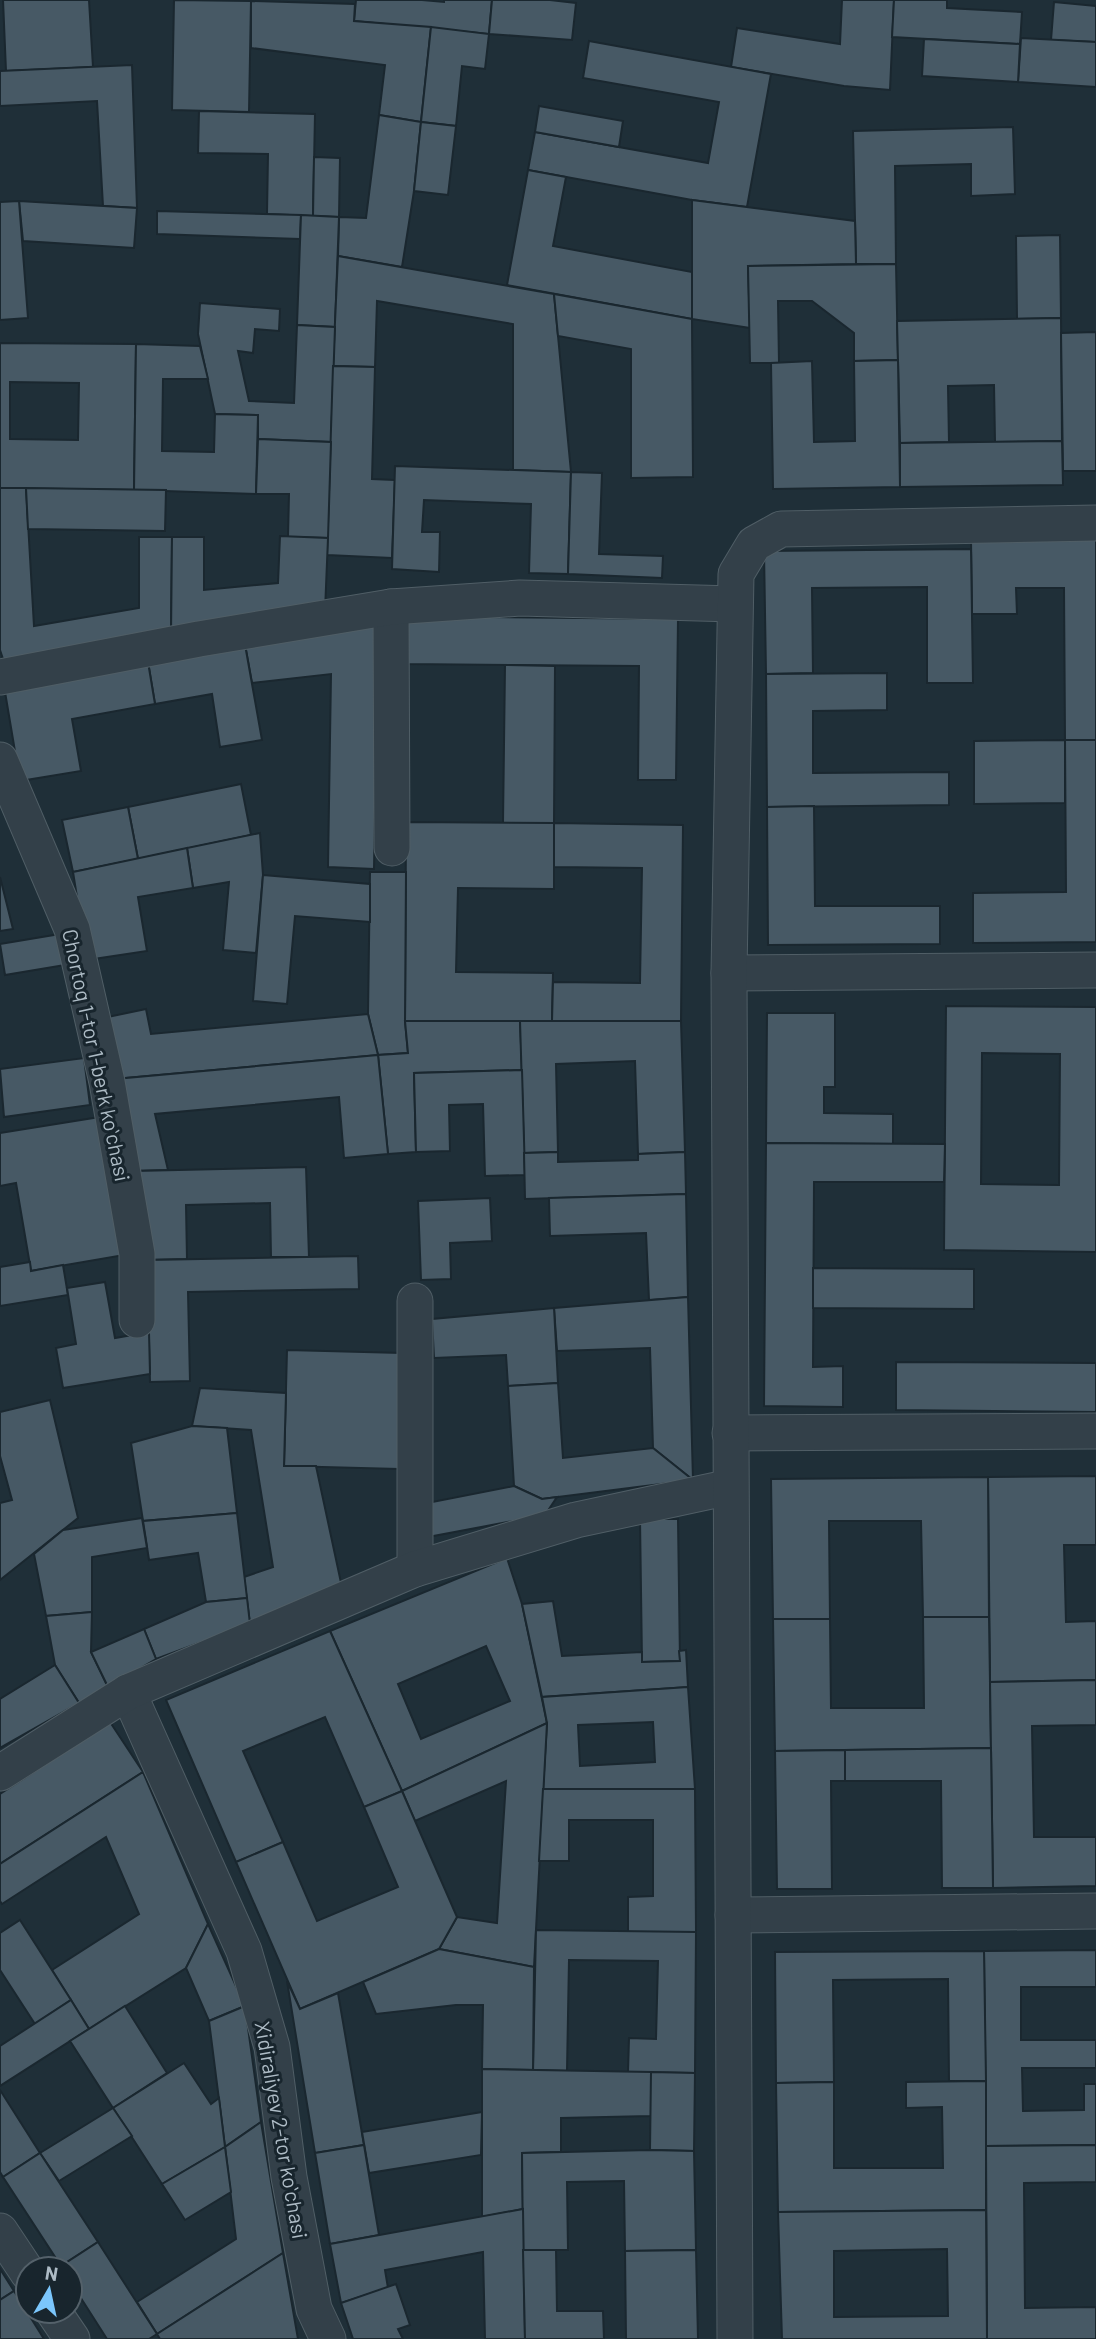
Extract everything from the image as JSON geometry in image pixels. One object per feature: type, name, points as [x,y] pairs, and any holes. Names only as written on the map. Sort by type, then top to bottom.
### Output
[{"type":"street","points":[[735,2339],[729,973],[736,574],[754,544],[781,528],[1096,523]]},
{"type":"street","points":[[0,677],[199,639],[391,607],[520,598],[734,604]]},
{"type":"street","points":[[391,607],[392,848]]},
{"type":"street","name":"Chortoq 1-tor 1-berk koʻchasi","points":[[0,760],[72,929],[107,1082],[137,1254],[137,1320]]},
{"type":"street","points":[[729,973],[1096,971]]},
{"type":"street","points":[[415,1301],[415,1569]]},
{"type":"street","points":[[730,1433],[1096,1432]]},
{"type":"street","points":[[0,1773],[128,1692],[415,1569],[576,1520],[730,1488]]},
{"type":"street","name":"Xidiraliyev 2-tor koʻchasi","points":[[128,1692],[244,1951],[272,2047],[289,2177],[314,2309],[327,2339]]},
{"type":"street","points":[[733,1915],[1096,1911]]},
{"type":"street","points":[[0,2231],[16,2255]]},
{"type":"building","points":[[3,0],[89,0],[93,67],[6,71]]},
{"type":"building","points":[[174,0],[251,1],[249,112],[172,110]]},
{"type":"building","points":[[356,0],[492,0],[489,34],[354,21]]},
{"type":"building","points":[[492,0],[576,3],[572,40],[489,34]]},
{"type":"building","points":[[842,0],[894,0],[890,90],[844,86],[731,67],[737,28],[840,44]]},
{"type":"building","points":[[894,0],[947,0],[947,8],[1022,12],[1020,44],[892,37]]},
{"type":"building","points":[[251,1],[355,4],[354,21],[431,27],[421,122],[379,115],[385,65],[251,48]]},
{"type":"building","points":[[1054,2],[1096,6],[1096,42],[1051,40]]},
{"type":"building","points":[[431,27],[489,34],[485,69],[462,66],[456,126],[421,122]]},
{"type":"building","points":[[1021,38],[1096,42],[1096,87],[1018,82]]},
{"type":"building","points":[[924,39],[1020,44],[1018,82],[922,76]]},
{"type":"building","points":[[589,41],[771,74],[747,207],[692,200],[528,170],[535,132],[708,163],[719,102],[583,78]]},
{"type":"building","points":[[132,65],[137,208],[103,206],[97,101],[0,106],[0,71]]},
{"type":"building","points":[[539,106],[623,121],[619,147],[535,132]]},
{"type":"building","points":[[199,111],[315,114],[313,216],[267,214],[268,154],[198,153]]},
{"type":"building","points":[[379,115],[421,122],[402,267],[338,256],[339,217],[366,218]]},
{"type":"building","points":[[421,122],[456,126],[448,195],[414,191]]},
{"type":"building","points":[[1013,127],[1015,194],[971,196],[971,164],[895,166],[896,264],[856,264],[853,131]]},
{"type":"building","points":[[314,157],[340,158],[339,217],[313,216]]},
{"type":"building","points":[[528,170],[566,177],[553,246],[692,272],[692,319],[507,285]]},
{"type":"building","points":[[692,200],[855,221],[856,264],[748,266],[750,328],[692,319]]},
{"type":"building","points":[[19,201],[137,208],[134,248],[23,241]]},
{"type":"building","points":[[19,201],[28,318],[0,320],[0,202]]},
{"type":"building","points":[[157,211],[301,215],[300,239],[157,234]]},
{"type":"building","points":[[301,215],[339,217],[335,327],[297,325]]},
{"type":"building","points":[[1060,235],[1061,318],[1017,319],[1016,236]]},
{"type":"building","points":[[338,256],[554,294],[571,472],[513,470],[513,324],[377,301],[375,367],[333,366]]},
{"type":"building","points":[[896,264],[898,360],[854,361],[854,333],[812,301],[778,301],[779,363],[750,363],[748,266]]},
{"type":"building","points":[[554,294],[692,319],[693,477],[631,478],[631,349],[558,336]]},
{"type":"building","points":[[200,303],[280,309],[279,331],[255,329],[253,353],[238,351],[249,401],[294,403],[297,325],[335,327],[331,442],[258,439],[258,415],[215,414],[198,334]]},
{"type":"building","points":[[1061,318],[1062,441],[995,442],[994,385],[948,386],[949,442],[900,443],[897,321]]},
{"type":"building","points":[[1096,332],[1096,471],[1063,471],[1061,333]]},
{"type":"building","points":[[0,343],[136,344],[134,490],[0,488]],"holes":[[[10,382],[79,383],[78,440],[10,439]]]},
{"type":"building","points":[[136,344],[200,346],[208,379],[163,379],[162,451],[214,452],[215,414],[258,415],[256,494],[134,490]]},
{"type":"building","points":[[898,360],[900,487],[773,489],[771,363],[812,361],[814,442],[855,441],[854,361]]},
{"type":"building","points":[[333,366],[375,367],[372,479],[395,480],[392,558],[327,555]]},
{"type":"building","points":[[258,439],[331,442],[328,538],[288,537],[289,494],[256,494]]},
{"type":"building","points":[[1062,441],[1063,485],[900,487],[900,443]]},
{"type":"building","points":[[395,466],[571,472],[568,574],[529,573],[531,504],[424,500],[422,532],[440,532],[439,572],[392,569]]},
{"type":"building","points":[[571,472],[602,473],[599,554],[663,556],[662,578],[568,574]]},
{"type":"building","points":[[0,488],[26,488],[34,626],[139,608],[139,537],[172,537],[171,635],[4,662],[0,650]]},
{"type":"building","points":[[26,488],[166,490],[165,531],[28,529]]},
{"type":"building","points":[[280,536],[328,538],[325,611],[171,635],[172,537],[204,537],[204,590],[278,583]]},
{"type":"building","points":[[1096,539],[1096,740],[1065,740],[1064,588],[1016,588],[1017,614],[972,614],[971,540]]},
{"type":"building","points":[[971,549],[973,683],[927,683],[927,587],[812,588],[813,673],[766,674],[764,551]]},
{"type":"building","points":[[405,616],[678,619],[676,780],[638,780],[639,666],[404,664]]},
{"type":"building","points":[[378,624],[374,869],[328,867],[331,674],[252,683],[244,639]]},
{"type":"building","points":[[244,639],[262,740],[220,747],[212,694],[155,704],[147,656]]},
{"type":"building","points":[[147,656],[155,704],[72,719],[81,771],[20,781],[3,680]]},
{"type":"building","points":[[505,665],[555,666],[554,823],[503,823]]},
{"type":"building","points":[[887,673],[887,710],[813,711],[813,773],[949,772],[949,805],[767,807],[766,674]]},
{"type":"building","points":[[1065,740],[1065,803],[974,804],[974,741]]},
{"type":"building","points":[[1065,740],[1096,740],[1096,942],[973,943],[973,893],[1066,892]]},
{"type":"building","points":[[241,784],[251,835],[138,859],[128,807]]},
{"type":"building","points":[[814,806],[815,906],[940,906],[940,944],[768,945],[767,807]]},
{"type":"building","points":[[128,807],[138,859],[73,872],[62,820]]},
{"type":"building","points":[[406,822],[554,823],[554,889],[458,888],[456,972],[553,973],[552,1021],[405,1021]]},
{"type":"building","points":[[554,823],[683,825],[681,1021],[552,1021],[553,982],[640,983],[642,868],[554,867]]},
{"type":"building","points":[[260,833],[263,875],[256,953],[223,950],[229,882],[193,888],[187,848]]},
{"type":"building","points":[[187,848],[193,888],[138,897],[147,951],[87,960],[73,872]]},
{"type":"building","points":[[370,872],[406,872],[405,1021],[408,1053],[378,1055],[368,1014]]},
{"type":"building","points":[[263,875],[370,884],[370,922],[295,916],[287,1004],[253,1001]]},
{"type":"building","points":[[0,877],[13,929],[0,931]]},
{"type":"building","points":[[66,933],[71,964],[5,975],[0,944]]},
{"type":"building","points":[[946,1006],[1096,1007],[1096,1252],[944,1250]],"holes":[[[982,1053],[1060,1054],[1059,1185],[981,1184]]]},
{"type":"building","points":[[146,1009],[151,1034],[368,1014],[378,1055],[115,1079],[103,1018]]},
{"type":"building","points":[[767,1013],[835,1013],[835,1087],[824,1087],[824,1113],[893,1114],[893,1144],[766,1143]]},
{"type":"building","points":[[405,1021],[520,1021],[522,1070],[414,1073],[416,1152],[388,1154],[378,1055],[408,1053]]},
{"type":"building","points":[[520,1021],[681,1021],[685,1152],[638,1154],[635,1061],[556,1064],[558,1152],[524,1153]]},
{"type":"building","points":[[378,1055],[388,1154],[344,1158],[339,1097],[155,1114],[168,1170],[134,1171],[115,1079]]},
{"type":"building","points":[[84,1058],[90,1105],[4,1117],[0,1069]]},
{"type":"building","points":[[522,1070],[525,1175],[485,1176],[483,1104],[449,1105],[450,1151],[416,1152],[414,1073]]},
{"type":"building","points":[[106,1116],[130,1254],[31,1271],[16,1183],[0,1186],[0,1133]]},
{"type":"building","points":[[766,1143],[945,1144],[944,1182],[814,1182],[813,1367],[843,1366],[843,1407],[764,1406]]},
{"type":"building","points":[[558,1152],[558,1162],[638,1160],[638,1154],[685,1152],[686,1194],[525,1199],[524,1153]]},
{"type":"building","points":[[306,1167],[309,1257],[271,1257],[270,1203],[186,1205],[187,1259],[147,1260],[134,1171]]},
{"type":"building","points":[[686,1194],[688,1297],[649,1300],[646,1233],[550,1236],[549,1198]]},
{"type":"building","points":[[490,1198],[492,1241],[450,1243],[451,1279],[421,1280],[418,1201]]},
{"type":"building","points":[[358,1256],[359,1289],[188,1292],[190,1381],[150,1382],[147,1260]]},
{"type":"building","points":[[30,1262],[31,1271],[63,1265],[68,1295],[0,1306],[0,1267]]},
{"type":"building","points":[[813,1268],[974,1269],[974,1309],[813,1308]]},
{"type":"building","points":[[105,1282],[115,1338],[149,1332],[150,1374],[63,1388],[56,1348],[76,1344],[67,1288]]},
{"type":"building","points":[[688,1297],[693,1480],[653,1448],[650,1348],[557,1351],[554,1308]]},
{"type":"building","points":[[554,1308],[558,1383],[508,1386],[506,1355],[434,1358],[432,1319]]},
{"type":"building","points":[[287,1350],[402,1353],[399,1469],[284,1466]]},
{"type":"building","points":[[896,1362],[1096,1363],[1096,1412],[896,1410]]},
{"type":"building","points":[[558,1383],[563,1458],[653,1448],[693,1480],[542,1499],[514,1486],[508,1386]]},
{"type":"building","points":[[200,1388],[286,1393],[284,1466],[316,1466],[343,1592],[250,1624],[244,1577],[273,1567],[251,1430],[192,1426]]},
{"type":"building","points":[[50,1400],[78,1518],[0,1580],[0,1503],[12,1500],[0,1456],[0,1412]]},
{"type":"building","points":[[192,1426],[227,1428],[237,1513],[143,1521],[131,1443]]},
{"type":"building","points":[[1096,1476],[1096,1545],[1064,1545],[1066,1622],[1096,1621],[1096,1680],[990,1682],[988,1477]]},
{"type":"building","points":[[988,1477],[989,1617],[923,1617],[921,1521],[829,1521],[830,1619],[773,1619],[771,1479]]},
{"type":"building","points":[[514,1486],[542,1499],[557,1497],[545,1515],[428,1537],[422,1504]]},
{"type":"building","points":[[237,1513],[247,1598],[206,1602],[198,1553],[149,1560],[143,1521]]},
{"type":"building","points":[[142,1518],[147,1548],[92,1557],[92,1612],[46,1616],[34,1554],[63,1530]]},
{"type":"building","points":[[640,1519],[678,1519],[680,1661],[642,1662]]},
{"type":"building","points":[[507,1558],[522,1604],[547,1723],[402,1791],[330,1631]],"holes":[[[486,1646],[510,1701],[421,1739],[398,1684]]]},
{"type":"building","points":[[247,1598],[250,1624],[156,1659],[144,1629],[206,1602]]},
{"type":"building","points":[[553,1601],[562,1656],[642,1652],[642,1662],[680,1661],[679,1651],[686,1650],[688,1687],[542,1697],[522,1604]]},
{"type":"building","points":[[92,1612],[91,1652],[108,1687],[79,1703],[55,1665],[46,1616]]},
{"type":"building","points":[[923,1617],[989,1617],[991,1748],[775,1751],[773,1619],[830,1619],[831,1708],[924,1708]]},
{"type":"building","points":[[144,1629],[156,1659],[108,1687],[91,1652]]},
{"type":"building","points":[[330,1631],[402,1791],[364,1807],[325,1717],[243,1751],[283,1842],[236,1862],[166,1700]]},
{"type":"building","points":[[55,1665],[79,1703],[0,1748],[0,1699]]},
{"type":"building","points":[[1096,1680],[1096,1725],[1032,1726],[1034,1837],[1096,1837],[1096,1886],[993,1888],[990,1682]]},
{"type":"building","points":[[688,1687],[695,1789],[543,1789],[547,1723],[542,1697]],"holes":[[[653,1722],[655,1762],[580,1766],[578,1725]]]},
{"type":"building","points":[[110,1722],[143,1772],[0,1864],[0,1794]]},
{"type":"building","points":[[547,1723],[534,1967],[439,1949],[457,1917],[497,1923],[506,1781],[415,1821],[402,1791]]},
{"type":"building","points":[[991,1748],[993,1888],[942,1888],[941,1781],[845,1781],[845,1750]]},
{"type":"building","points":[[845,1750],[845,1781],[831,1781],[832,1889],[777,1889],[775,1751]]},
{"type":"building","points":[[143,1772],[208,1924],[186,1968],[89,2029],[52,1970],[139,1914],[106,1837],[2,1904],[0,1864]]},
{"type":"building","points":[[543,1789],[695,1789],[696,1932],[628,1932],[628,1897],[653,1896],[653,1820],[569,1820],[569,1861],[539,1861]]},
{"type":"building","points":[[402,1791],[457,1917],[439,1949],[300,2009],[236,1862],[283,1842],[317,1921],[398,1887],[364,1807]]},
{"type":"building","points":[[20,1920],[71,2000],[35,2024],[0,1970],[0,1933]]},
{"type":"building","points":[[208,1924],[245,2006],[209,2021],[186,1968]]},
{"type":"building","points":[[536,1930],[696,1932],[695,2073],[628,2072],[629,2038],[656,2039],[658,1961],[569,1960],[567,2071],[533,2070]]},
{"type":"building","points":[[439,1949],[534,1967],[533,2070],[482,2069],[483,2005],[456,2005],[376,2014],[363,1982]]},
{"type":"building","points":[[1096,1950],[1096,1987],[1021,1987],[1021,2040],[1096,2040],[1096,2068],[1022,2068],[1023,2111],[1084,2110],[1084,2084],[1096,2084],[1096,2145],[986,2146],[984,1951]]},
{"type":"building","points":[[984,1951],[986,2081],[949,2081],[948,1979],[833,1980],[834,2082],[776,2083],[775,1952]]},
{"type":"building","points":[[287,1981],[300,2009],[338,1993],[364,2145],[315,2153]]},
{"type":"building","points":[[71,2000],[89,2029],[0,2086],[0,2046]]},
{"type":"building","points":[[125,2006],[167,2073],[113,2108],[70,2041]]},
{"type":"building","points":[[245,2006],[261,2122],[225,2147],[209,2021]]},
{"type":"building","points":[[184,2063],[211,2104],[219,2098],[225,2147],[162,2184],[113,2108]]},
{"type":"building","points":[[482,2069],[651,2072],[651,2116],[561,2118],[561,2152],[522,2153],[523,2209],[482,2217]]},
{"type":"building","points":[[651,2072],[695,2073],[694,2151],[650,2150]]},
{"type":"building","points":[[986,2081],[986,2210],[778,2212],[776,2083],[834,2082],[834,2168],[943,2168],[942,2107],[906,2108],[906,2082]]},
{"type":"building","points":[[0,2090],[40,2153],[3,2177],[0,2172]]},
{"type":"building","points":[[113,2108],[132,2136],[59,2181],[40,2153]]},
{"type":"building","points":[[482,2112],[481,2155],[369,2173],[362,2132]]},
{"type":"building","points":[[261,2122],[283,2253],[157,2334],[137,2302],[236,2239],[225,2147]]},
{"type":"building","points":[[364,2145],[379,2235],[330,2244],[315,2153]]},
{"type":"building","points":[[1096,2145],[1096,2182],[1024,2183],[1025,2308],[1096,2307],[1096,2339],[987,2339],[986,2146]]},
{"type":"building","points":[[225,2147],[231,2192],[185,2220],[162,2184]]},
{"type":"building","points":[[694,2151],[696,2250],[625,2251],[624,2181],[567,2182],[568,2250],[523,2250],[522,2153]]},
{"type":"building","points":[[40,2153],[98,2242],[78,2255],[54,2255],[3,2177]]},
{"type":"building","points":[[523,2209],[525,2339],[485,2339],[483,2252],[385,2270],[388,2288],[341,2303],[330,2244]]},
{"type":"building","points":[[986,2210],[987,2339],[782,2339],[778,2212]],"holes":[[[947,2249],[948,2316],[834,2317],[834,2251]]]},
{"type":"building","points":[[98,2242],[157,2334],[149,2339],[107,2339],[84,2303],[84,2255],[78,2255]]},
{"type":"building","points":[[523,2250],[556,2250],[557,2311],[603,2311],[604,2339],[525,2339]]},
{"type":"building","points":[[696,2250],[698,2339],[626,2339],[625,2251]]},
{"type":"building","points":[[283,2253],[298,2339],[160,2339],[157,2334]]},
{"type":"building","points":[[0,2269],[14,2291],[0,2300]]},
{"type":"building","points":[[396,2284],[410,2325],[398,2329],[403,2339],[353,2339],[341,2303]]},
{"type":"building","points":[[14,2291],[14,2325],[35,2325],[44,2339],[0,2339],[0,2300]]}]
